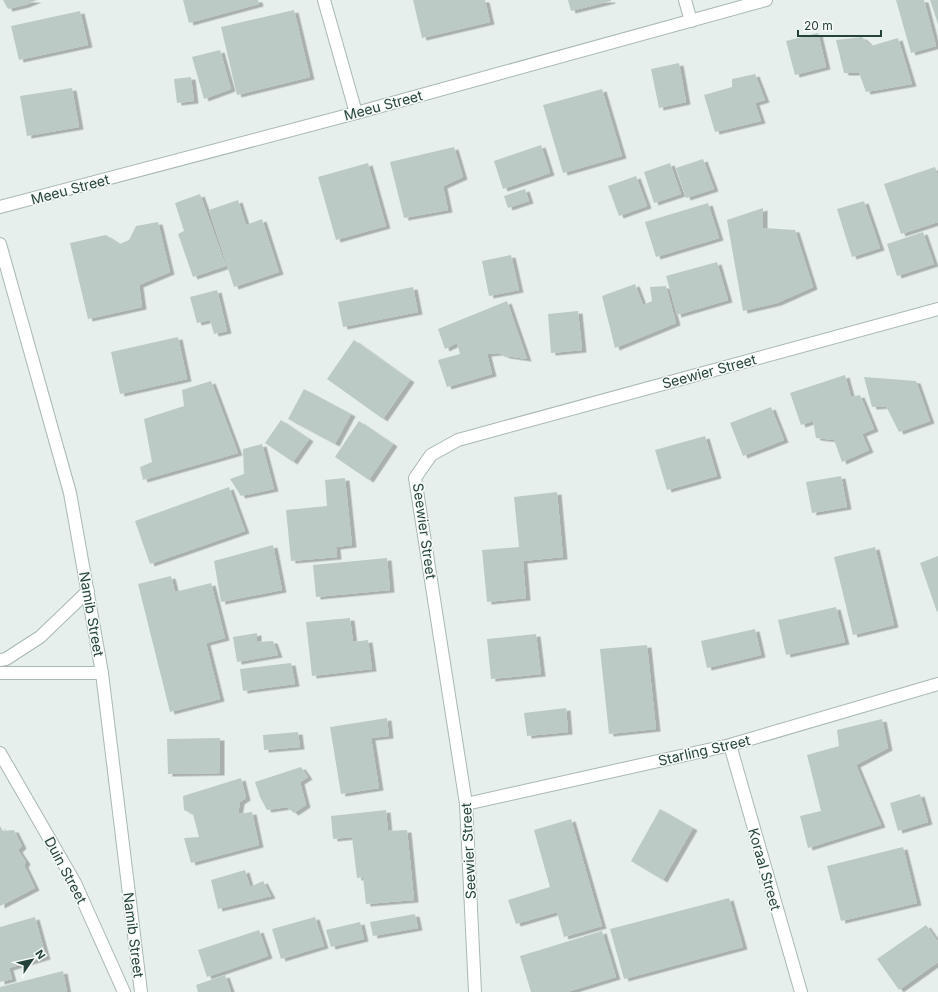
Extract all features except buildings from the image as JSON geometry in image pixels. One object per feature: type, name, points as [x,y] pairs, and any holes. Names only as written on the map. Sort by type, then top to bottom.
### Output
[{"type":"street","points":[[324,0],[356,113]]},
{"type":"street","points":[[685,0],[691,21]]},
{"type":"street","name":"Meeu Street","points":[[0,207],[356,113],[766,0]]},
{"type":"street","name":"Namib Street","points":[[0,244],[70,493],[102,673],[141,992]]},
{"type":"street","name":"Seewier Street","points":[[476,992],[466,804],[415,478],[431,455],[458,440],[938,309]]},
{"type":"street","points":[[0,660],[6,659],[40,637],[88,591]]},
{"type":"street","points":[[0,673],[102,673]]},
{"type":"street","name":"Starling Street","points":[[466,804],[730,745],[938,684]]},
{"type":"street","name":"Koraal Street","points":[[730,745],[801,992]]},
{"type":"street","name":"Duin Street","points":[[0,753],[75,883],[124,992]]}]
